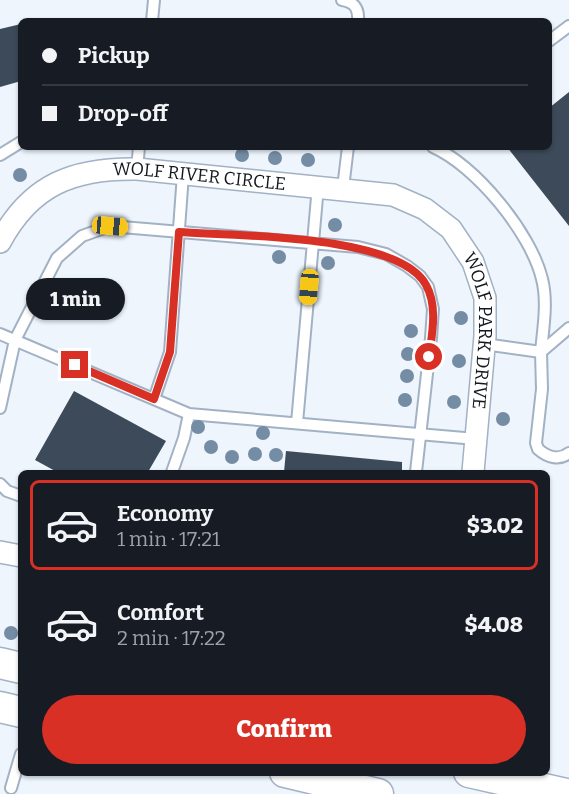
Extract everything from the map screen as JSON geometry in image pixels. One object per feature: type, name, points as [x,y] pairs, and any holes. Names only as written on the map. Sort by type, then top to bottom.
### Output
[{"type":"main road","points":[[0,663],[18,667]]},
{"type":"main road","points":[[0,707],[18,711]]},
{"type":"main road","points":[[302,776],[378,794]]},
{"type":"main road","points":[[487,776],[566,794]]},
{"type":"street","name":"WOLF RIVER CIRCLE","points":[[0,242],[15,217],[43,190],[60,180],[105,168],[343,188],[393,195],[425,209]]},
{"type":"street","name":"WOLF PARK DRIVE","points":[[425,209],[451,229],[473,262],[485,298],[484,344],[473,470]]},
{"type":"street","points":[[0,552],[18,555]]},
{"type":"lane","points":[[152,18],[154,0]]},
{"type":"lane","points":[[342,0],[355,5],[359,12],[358,18]]},
{"type":"lane","points":[[552,38],[569,26]]},
{"type":"lane","points":[[0,155],[18,144]]},
{"type":"lane","points":[[137,169],[139,150]]},
{"type":"lane","points":[[343,188],[348,150]]},
{"type":"lane","points":[[438,150],[486,187],[516,224],[532,252],[542,280],[545,314],[541,352],[542,389],[536,443],[538,449],[550,457],[565,456],[569,453]]},
{"type":"lane","points":[[154,399],[170,352],[183,174]]},
{"type":"lane","points":[[297,423],[318,186]]},
{"type":"lane","points":[[0,408],[15,340],[57,258],[82,236],[110,226],[358,247],[386,254],[420,276],[428,287],[433,309],[416,470]]},
{"type":"lane","points":[[541,352],[569,328]]},
{"type":"lane","points":[[0,334],[189,414],[476,439]]},
{"type":"lane","points":[[484,344],[541,352]]},
{"type":"lane","points":[[173,470],[184,438],[189,414]]},
{"type":"lane","points":[[0,484],[7,491],[18,495]]},
{"type":"lane","points":[[11,788],[18,764]]},
{"type":"building","points":[[18,25],[18,82],[0,87],[0,29]]},
{"type":"building","points":[[569,92],[569,226],[509,150],[552,150],[552,106]]},
{"type":"building","points":[[74,391],[166,441],[149,470],[53,470],[35,460]]},
{"type":"building","points":[[286,451],[402,462],[402,470],[284,470]]},
{"type":"route","points":[[75,365],[154,399],[170,352],[179,232],[312,242],[358,247],[386,254],[420,276],[428,287],[433,309],[429,357]]}]
